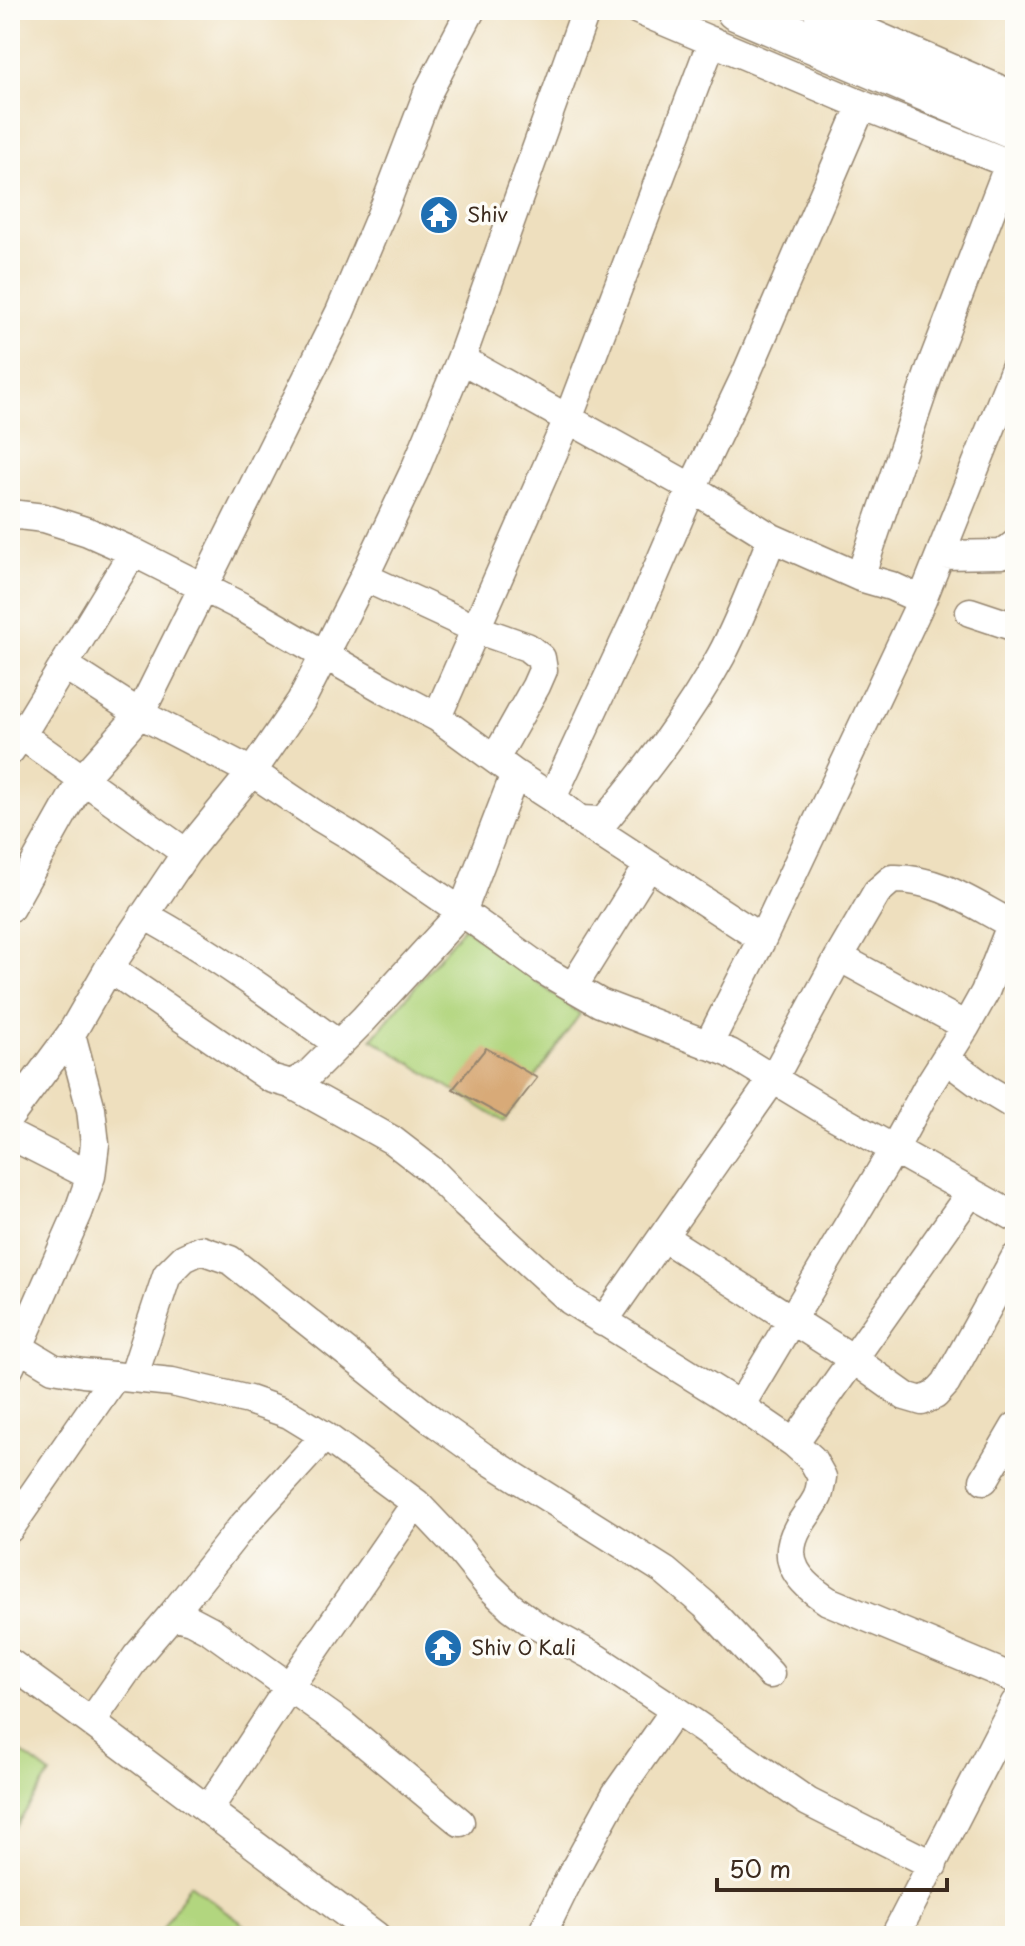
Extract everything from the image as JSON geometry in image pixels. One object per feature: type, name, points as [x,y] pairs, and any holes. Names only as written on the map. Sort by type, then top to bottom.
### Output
[{"type":"main road","points":[[736,10],[1013,153]]},
{"type":"street","points":[[10,908],[83,778],[140,714],[340,312],[429,90],[471,10]]},
{"type":"street","points":[[10,1116],[71,1034],[109,968],[186,853],[252,772],[301,701],[414,472],[461,359],[586,10]]},
{"type":"street","points":[[638,10],[862,105],[1013,153],[931,367],[860,577]]},
{"type":"street","points":[[817,10],[1015,96]]},
{"type":"street","points":[[437,717],[568,419],[712,41]]},
{"type":"street","points":[[552,798],[744,379],[862,105]]},
{"type":"street","points":[[461,359],[692,488],[772,538],[860,577],[922,600]]},
{"type":"street","points":[[708,1045],[762,939],[922,600],[1015,368]]},
{"type":"street","points":[[10,514],[44,518],[88,532],[133,552],[242,607],[437,717],[580,820],[762,939]]},
{"type":"street","points":[[580,820],[604,821],[652,761],[694,700],[738,621],[772,538]]},
{"type":"street","points":[[941,555],[1002,554],[1015,544]]},
{"type":"street","points":[[133,552],[64,665],[14,737],[83,778],[186,853]]},
{"type":"street","points":[[291,1084],[308,1075],[364,1019],[462,912],[505,767],[543,670],[541,658],[527,647],[476,629],[364,577]]},
{"type":"street","points":[[970,612],[1015,627]]},
{"type":"street","points":[[64,665],[140,714],[252,772],[351,836],[543,970],[600,1003],[730,1053],[1015,1217]]},
{"type":"street","points":[[573,987],[649,865]]},
{"type":"street","points":[[603,1322],[773,1079],[877,892],[892,879],[910,878],[939,886],[1013,920],[985,992],[966,1026],[740,1406]]},
{"type":"street","points":[[144,915],[254,983],[338,1044]]},
{"type":"street","points":[[839,957],[966,1026]]},
{"type":"street","points":[[109,968],[270,1078],[291,1084],[392,1140],[431,1170],[570,1300],[794,1443],[812,1459],[822,1477],[818,1495],[795,1532],[790,1554],[796,1573],[812,1590],[828,1601],[1015,1679]]},
{"type":"street","points":[[71,1034],[91,1109],[95,1144],[91,1176],[78,1213],[13,1352],[53,1368],[172,1382],[249,1400],[289,1414],[325,1436],[416,1503],[488,1585],[534,1624],[596,1658],[808,1802],[933,1865]]},
{"type":"street","points":[[946,1059],[1015,1106]]},
{"type":"street","points":[[10,1135],[91,1176]]},
{"type":"street","points":[[794,1443],[971,1192]]},
{"type":"street","points":[[663,1237],[905,1396],[922,1401],[935,1395],[946,1383],[1015,1258]]},
{"type":"street","points":[[10,1528],[124,1377],[167,1275],[184,1258],[201,1250],[230,1260],[433,1421],[482,1456],[665,1571],[705,1605],[770,1674]]},
{"type":"street","points":[[984,1480],[1015,1427]]},
{"type":"street","points":[[91,1722],[137,1656],[240,1529],[325,1436]]},
{"type":"street","points":[[208,1810],[416,1503]]},
{"type":"street","points":[[172,1615],[210,1630],[343,1725],[460,1822]]},
{"type":"street","points":[[10,1663],[376,1936]]},
{"type":"street","points":[[895,1936],[1015,1703]]},
{"type":"street","points":[[541,1936],[616,1794],[675,1710]]},
{"type":"green space","points":[[464,927],[580,1014],[504,1122],[372,1039]]},
{"type":"green space","points":[[10,1744],[50,1774],[10,1835]]},
{"type":"green space","points":[[190,1884],[259,1936],[158,1936]]},
{"type":"building","points":[[486,1048],[537,1078],[506,1118],[453,1089]]},
{"type":"place","name":"Shiv","points":[[439,215]]},
{"type":"place","name":"Shiv O Kali","points":[[443,1648]]}]
